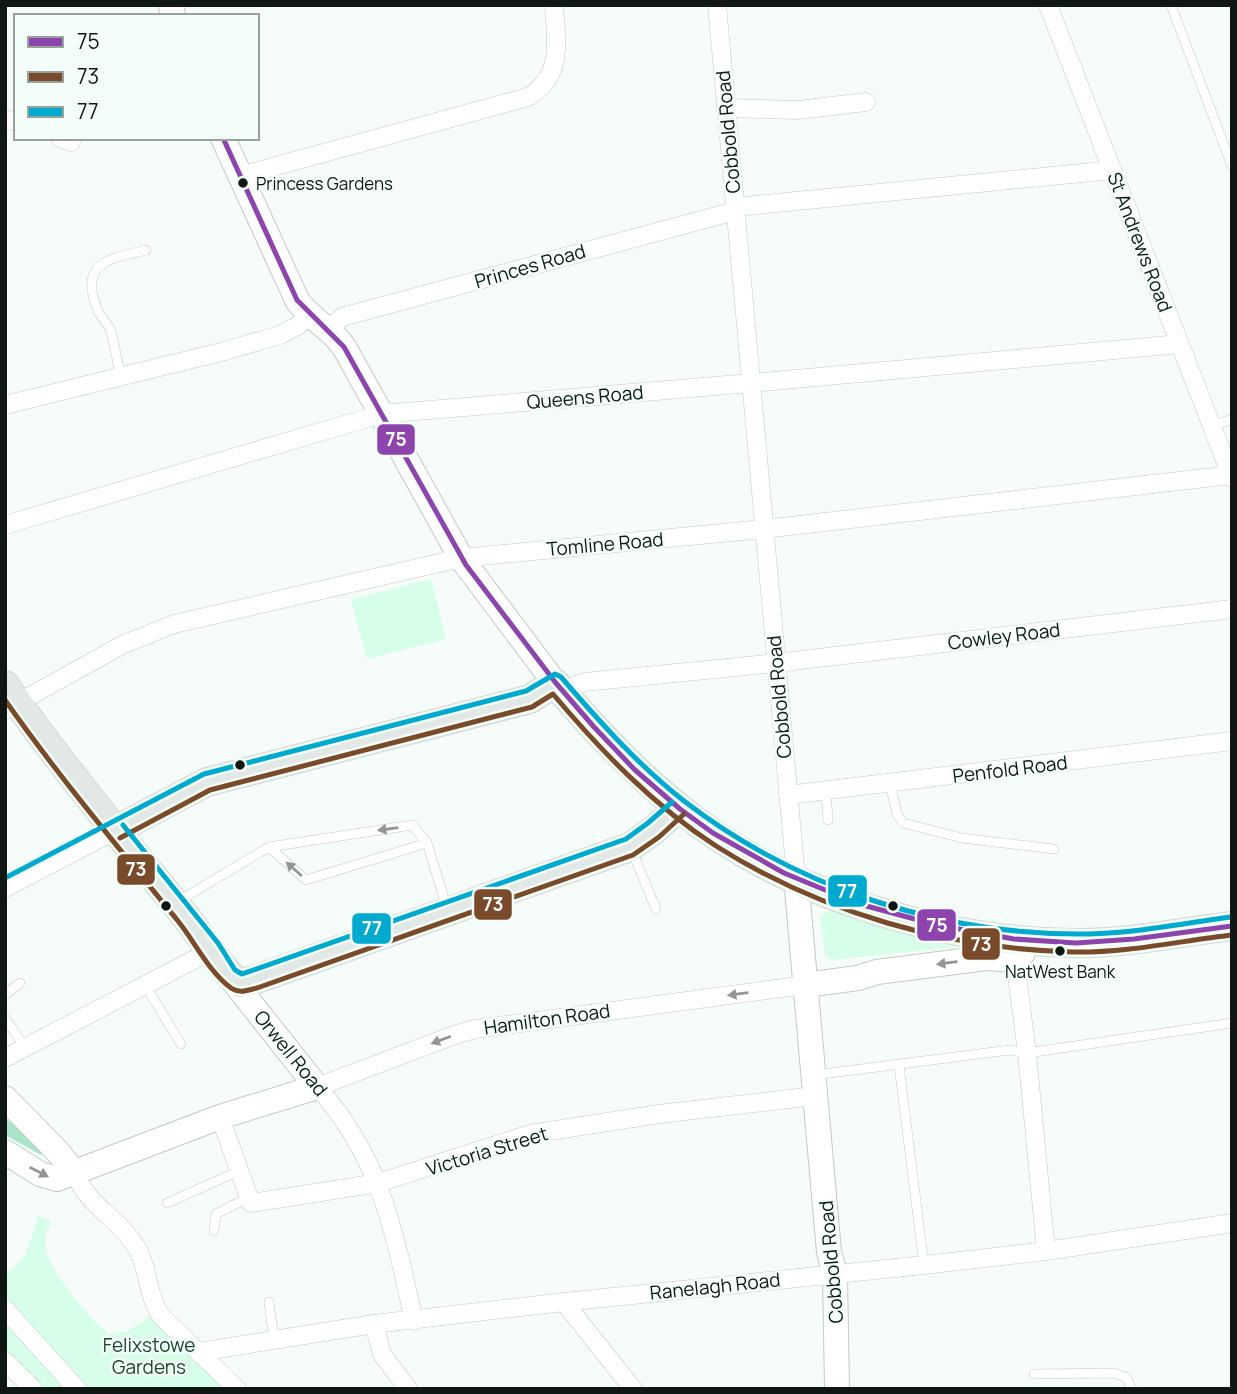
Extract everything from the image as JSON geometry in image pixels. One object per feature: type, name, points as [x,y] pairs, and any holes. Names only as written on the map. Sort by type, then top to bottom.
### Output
[{"type":"main road","name":"Hamilton Road","points":[[559,688],[601,736],[678,808],[730,844],[796,878],[868,908],[1020,950],[1074,943],[1123,941],[1232,926]]},
{"type":"main road","points":[[116,830],[207,782],[530,699],[559,688]]},
{"type":"main road","name":"Orwell Road","points":[[10,699],[211,948],[233,981]]},
{"type":"main road","points":[[233,981],[240,983],[254,980],[448,909],[630,847],[678,808]]},
{"type":"street","points":[[240,176],[528,97],[547,82],[556,62],[554,5]]},
{"type":"street","name":"Cobbold Road","points":[[717,5],[829,1252],[835,1274],[837,1389]]},
{"type":"street","name":"St Andrews Road","points":[[1048,5],[1231,477]]},
{"type":"street","points":[[726,108],[798,110],[866,102]]},
{"type":"street","points":[[224,140],[295,295],[344,347],[461,558],[559,688]]},
{"type":"street","name":"Princes Road","points":[[5,405],[280,335],[299,325],[338,318],[735,209],[1112,170]]},
{"type":"street","name":"Queens Road","points":[[5,525],[381,414],[1180,344]]},
{"type":"street","name":"Tomline Road","points":[[10,699],[122,645],[174,624],[461,558],[764,529],[1231,477]]},
{"type":"street","name":"Cowley Road","points":[[559,688],[585,682],[776,663],[1232,608]]},
{"type":"street","name":"Penfold Road","points":[[788,795],[1232,741]]},
{"type":"street","points":[[5,888],[116,830]]},
{"type":"street","points":[[5,1058],[201,956],[211,948]]},
{"type":"street","points":[[1020,950],[1046,1251]]},
{"type":"street","name":"Hamilton Road","points":[[5,1152],[48,1177],[57,1179],[220,1117],[317,1087],[476,1029],[858,978],[877,972],[986,958],[1020,950]]},
{"type":"street","name":"Orwell Road","points":[[233,981],[337,1110],[372,1167],[396,1238],[414,1321]]},
{"type":"street","name":"Victoria Street","points":[[249,1197],[251,1203],[378,1183],[530,1134],[814,1086]]},
{"type":"street","points":[[5,1098],[58,1152],[74,1172],[81,1189],[135,1245],[144,1266],[154,1304],[161,1315],[237,1389]]},
{"type":"street","points":[[220,1117],[249,1197]]},
{"type":"street","name":"Ranelagh Road","points":[[199,1352],[374,1324],[1046,1251],[1232,1223]]},
{"type":"street","points":[[564,1302],[633,1389]]},
{"type":"street","points":[[5,1310],[77,1389]]},
{"type":"street","points":[[374,1324],[382,1354],[408,1389]]},
{"type":"street","points":[[5,1361],[33,1389]]},
{"type":"lane","points":[[1171,5],[1232,166]]},
{"type":"lane","points":[[121,377],[109,326],[97,308],[92,282],[96,268],[106,260],[146,250]]},
{"type":"lane","points":[[1212,426],[1232,419]]},
{"type":"lane","points":[[890,784],[897,814],[903,823],[962,838],[1054,849]]},
{"type":"lane","points":[[826,791],[828,820]]},
{"type":"lane","points":[[174,903],[269,847],[412,825],[426,843],[448,909]]},
{"type":"lane","points":[[269,847],[306,880],[426,843]]},
{"type":"lane","points":[[630,847],[656,909]]},
{"type":"lane","points":[[5,995],[20,983]]},
{"type":"lane","points":[[145,985],[181,1044]]},
{"type":"lane","points":[[5,1018],[25,1047]]},
{"type":"lane","points":[[814,1086],[899,1065],[1010,1050],[1027,1053],[1232,1023]]},
{"type":"lane","points":[[899,1065],[924,1265]]},
{"type":"lane","points":[[167,1203],[239,1171]]},
{"type":"lane","points":[[214,1231],[216,1214],[249,1197]]},
{"type":"lane","points":[[269,1302],[274,1340]]},
{"type":"lane","points":[[1034,1374],[1114,1373],[1126,1377],[1132,1389]]},
{"type":"green space","points":[[431,579],[446,639],[367,659],[351,600]]},
{"type":"green space","points":[[830,910],[912,937],[967,943],[967,946],[831,960],[825,955],[820,916]]},
{"type":"green space","points":[[5,1118],[44,1150],[41,1155],[5,1135]]},
{"type":"green space","name":"Felixstowe Gardens","points":[[39,1216],[51,1220],[45,1241],[52,1265],[69,1291],[109,1334],[127,1331],[154,1315],[231,1389],[84,1389],[5,1298],[5,1276],[25,1256]]},
{"type":"green space","points":[[5,1324],[65,1389],[35,1389],[5,1356]]},
{"type":"transit line","name":"75","points":[[224,140],[297,300],[344,347],[466,565],[555,682],[594,727],[635,770],[680,809],[713,833],[784,873],[859,904],[937,925],[1014,939],[1076,943],[1134,939],[1232,926]]},
{"type":"transit line","name":"77","points":[[5,878],[204,774],[526,691],[555,674],[561,677],[635,758],[684,801],[728,832],[775,859],[824,882],[875,901],[928,916],[1035,932],[1107,933],[1231,917]]},
{"type":"transit line","name":"73","points":[[120,838],[210,790],[532,707],[553,694],[629,776],[693,830],[757,870],[843,908],[933,935],[1026,949],[1113,951],[1232,935]]},
{"type":"transit line","name":"73","points":[[5,700],[68,785],[178,921],[209,965],[223,981],[238,991],[257,988],[633,855],[659,837],[684,814]]},
{"type":"transit line","name":"77","points":[[123,825],[218,943],[235,970],[242,974],[626,839],[672,802]]},
{"type":"place","name":"Princess Gardens","points":[[243,183]]},
{"type":"place","name":"NatWest Bank","points":[[1060,951]]}]
